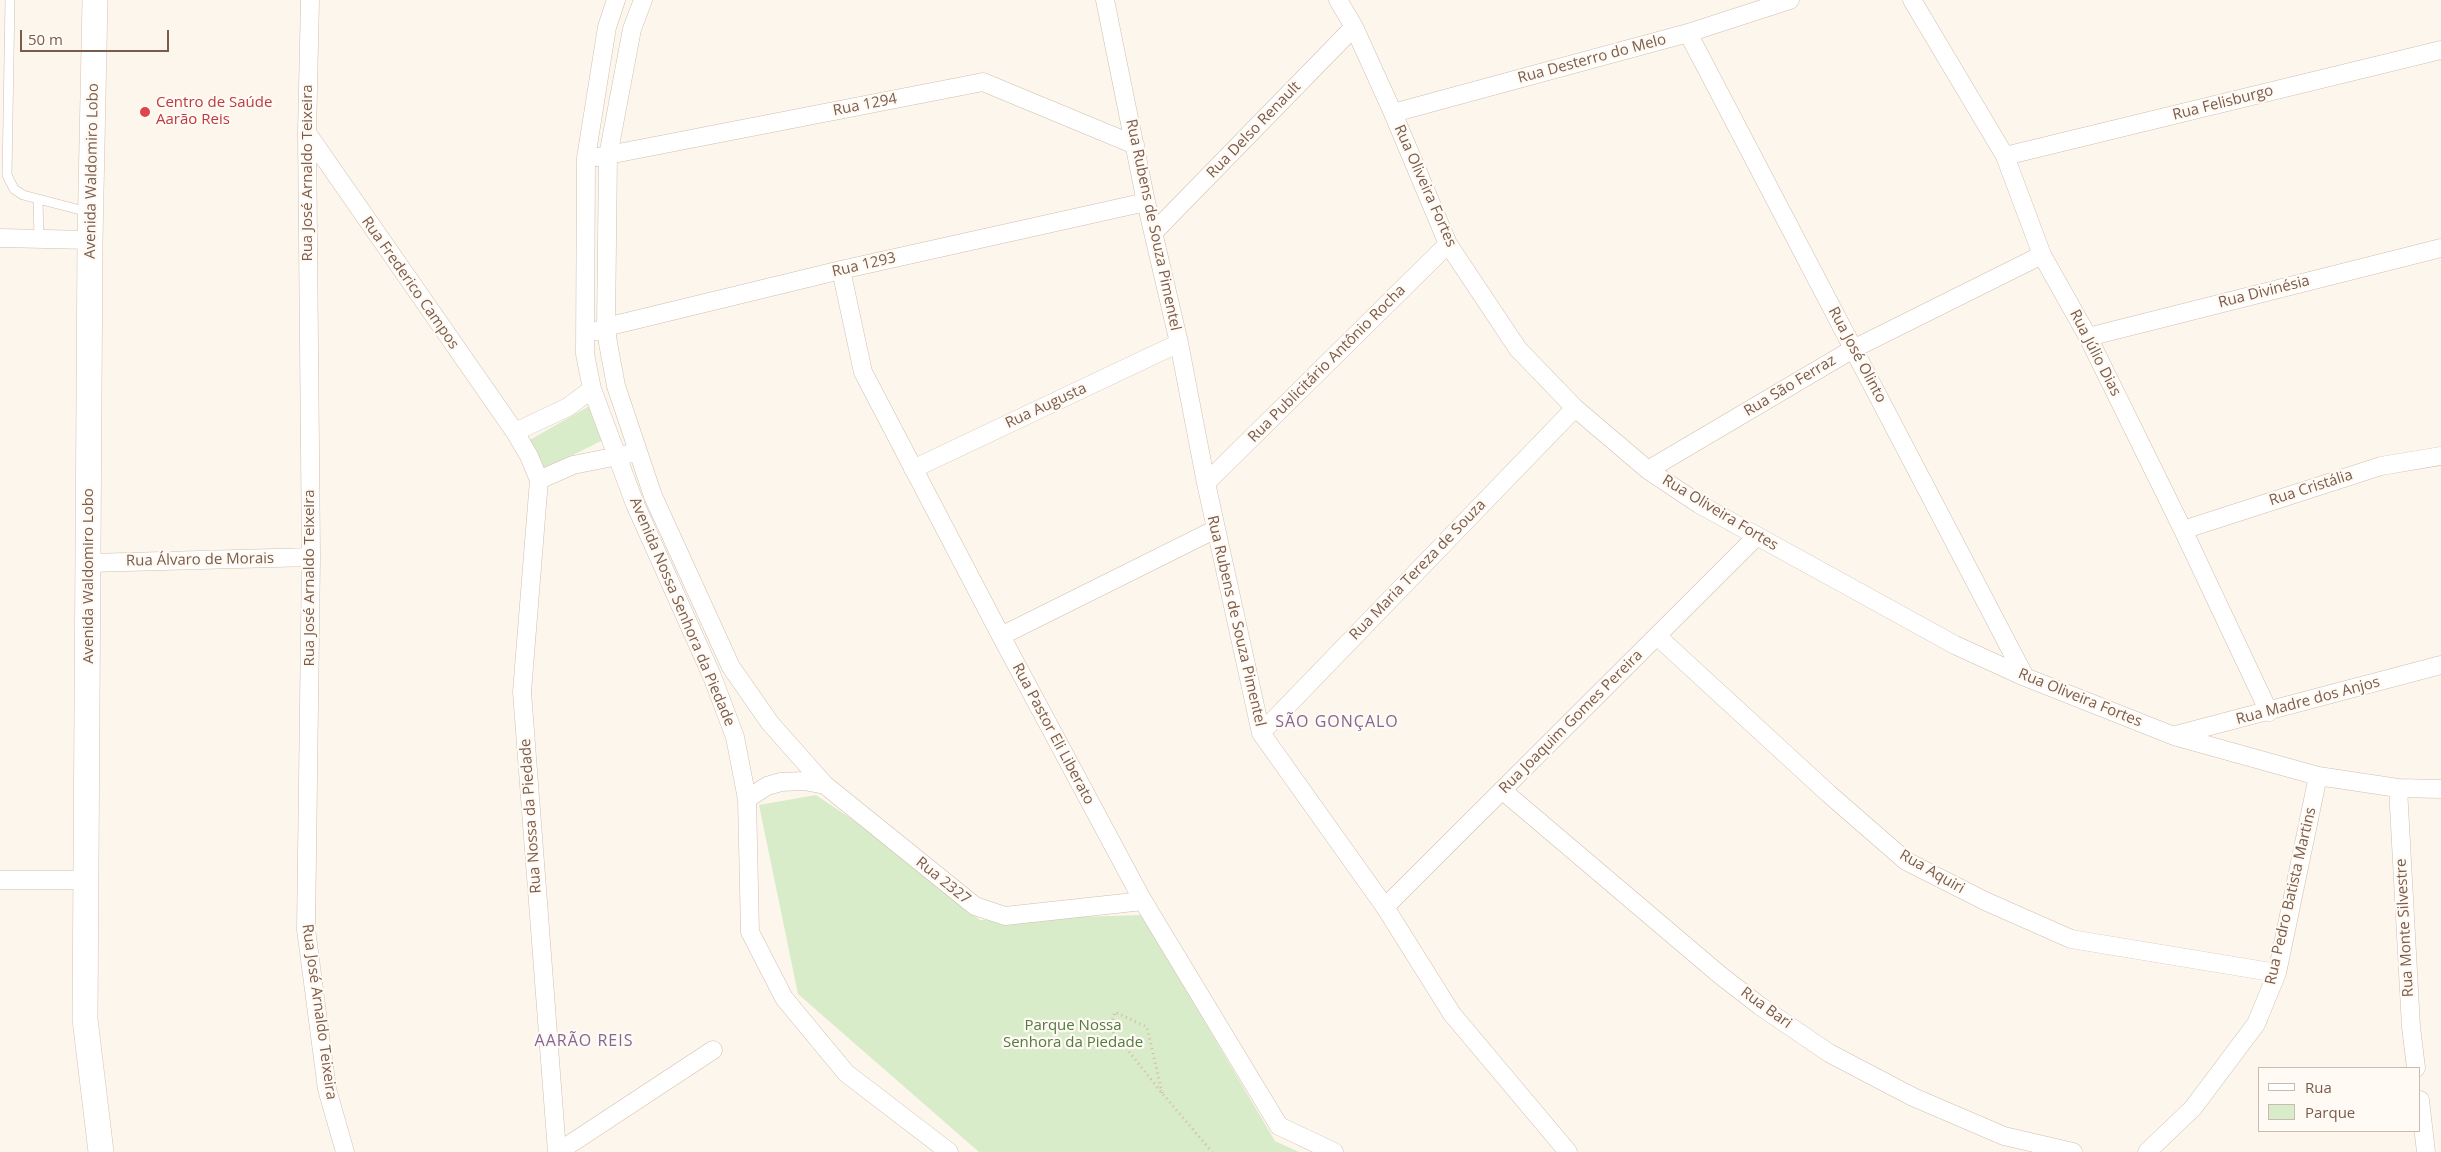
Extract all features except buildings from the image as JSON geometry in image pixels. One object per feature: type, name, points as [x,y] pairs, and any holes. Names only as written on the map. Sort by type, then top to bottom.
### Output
[{"type":"main road","name":"Avenida Waldomiro Lobo","points":[[96,0],[90,240],[88,880],[85,1019],[101,1152]]},
{"type":"street","name":"Rua José Arnaldo Teixeira","points":[[310,0],[307,133],[311,557],[306,929],[327,1089],[345,1152]]},
{"type":"street","name":"Avenida Nossa Senhora da Piedade","points":[[616,0],[607,27],[586,158],[584,337],[585,354],[592,388],[635,504],[712,676],[735,737],[747,799],[750,932],[784,998],[846,1073],[949,1152]]},
{"type":"street","name":"Avenida Nossa Senhora da Piedade","points":[[643,0],[632,29],[608,156],[606,327],[616,386],[653,496],[731,667],[770,722],[825,785]]},
{"type":"street","name":"Rua Rubens de Souza Pimentel","points":[[1104,0],[1261,733],[1385,907],[1452,1014],[1568,1152]]},
{"type":"street","name":"Rua Oliveira Fortes","points":[[1338,0],[1354,27],[1393,113],[1448,244],[1518,350],[1575,408],[1648,470],[1698,504],[1955,645],[2025,677],[2174,736],[2318,776],[2398,788],[2441,789]]},
{"type":"street","name":"Rua Desterro do Melo","points":[[1393,113],[1688,33],[1790,0]]},
{"type":"street","name":"Rua Júlio Dias","points":[[1912,0],[2005,156],[2042,255],[2088,337],[2183,530],[2268,712]]},
{"type":"street","name":"Rua Delso Renault","points":[[1154,232],[1354,27]]},
{"type":"street","name":"Rua José Olinto","points":[[1688,33],[2025,677]]},
{"type":"street","name":"Rua Felisburgo","points":[[2005,156],[2441,50]]},
{"type":"street","name":"Rua 1294","points":[[586,158],[608,156],[983,82],[1135,145]]},
{"type":"street","name":"Rua Frederico Campos","points":[[307,133],[515,432]]},
{"type":"street","name":"Rua 1293","points":[[584,337],[606,327],[841,270],[1146,202]]},
{"type":"street","points":[[0,238],[90,240]]},
{"type":"street","name":"Rua Publicitário Antônio Rocha","points":[[1206,483],[1448,244]]},
{"type":"street","name":"Rua Divinésia","points":[[2088,337],[2441,248]]},
{"type":"street","name":"Rua São Ferraz","points":[[1648,470],[1853,349],[2042,255]]},
{"type":"street","name":"Rua Pastor Eli Liberato","points":[[841,270],[863,372],[913,470],[1143,901],[1278,1126],[1334,1152]]},
{"type":"street","name":"Rua Augusta","points":[[913,470],[1179,343]]},
{"type":"street","points":[[515,432],[568,407],[592,388]]},
{"type":"street","name":"Rua Maria Tereza de Souza","points":[[1261,733],[1575,408]]},
{"type":"street","name":"Rua Nossa da Piedade","points":[[515,432],[529,456],[538,480],[522,692],[558,1152]]},
{"type":"street","points":[[538,480],[574,465],[619,458],[638,450]]},
{"type":"street","name":"Rua Cristália","points":[[2183,530],[2381,466],[2441,456]]},
{"type":"street","points":[[1001,636],[1216,529]]},
{"type":"street","name":"Rua Joaquim Gomes Pereira","points":[[1385,907],[1757,536]]},
{"type":"street","name":"Rua Álvaro de Morais","points":[[89,563],[311,557]]},
{"type":"street","name":"Rua Aquiri","points":[[1657,636],[1829,794],[1906,860],[1985,901],[2071,939],[2277,973]]},
{"type":"street","name":"Rua Madre dos Anjos","points":[[2174,736],[2441,665]]},
{"type":"street","points":[[796,781],[800,778],[805,764]]},
{"type":"street","name":"Rua Pedro Batista Martins","points":[[2146,1152],[2193,1108],[2256,1024],[2277,973],[2318,776]]},
{"type":"street","points":[[747,799],[767,786],[796,781],[825,785]]},
{"type":"street","name":"Rua 2327","points":[[825,785],[975,906],[1004,916],[1143,901]]},
{"type":"street","name":"Rua Monte Silvestre","points":[[2398,788],[2411,1027],[2416,1067]]},
{"type":"street","name":"Rua Bari","points":[[1502,790],[1720,975],[1760,1006],[1829,1053],[1913,1097],[2004,1136],[2073,1152]]},
{"type":"street","points":[[0,880],[88,880]]},
{"type":"street","points":[[558,1152],[713,1050]]},
{"type":"street","points":[[2421,1109],[2426,1152]]},
{"type":"lane","points":[[10,0],[7,175],[14,189],[23,195],[91,213]]},
{"type":"lane","points":[[38,199],[39,239]]},
{"type":"path","points":[[1162,1093],[1147,1027],[1115,1012],[1110,1028],[1162,1093],[1212,1152]]},
{"type":"green space","points":[[593,404],[603,440],[529,477],[519,446]]},
{"type":"green space","name":"Parque Nossa Senhora da Piedade","points":[[816,795],[865,828],[980,920],[1142,915],[1275,1141],[1299,1152],[979,1152],[798,994],[759,805]]},
{"type":"place","name":"Centro de Saúde Aarão Reis","points":[[145,112]]},
{"type":"district","name":"SÃO GONÇALO","points":[[1337,722]]},
{"type":"district","name":"AARÃO REIS","points":[[584,1041]]}]
